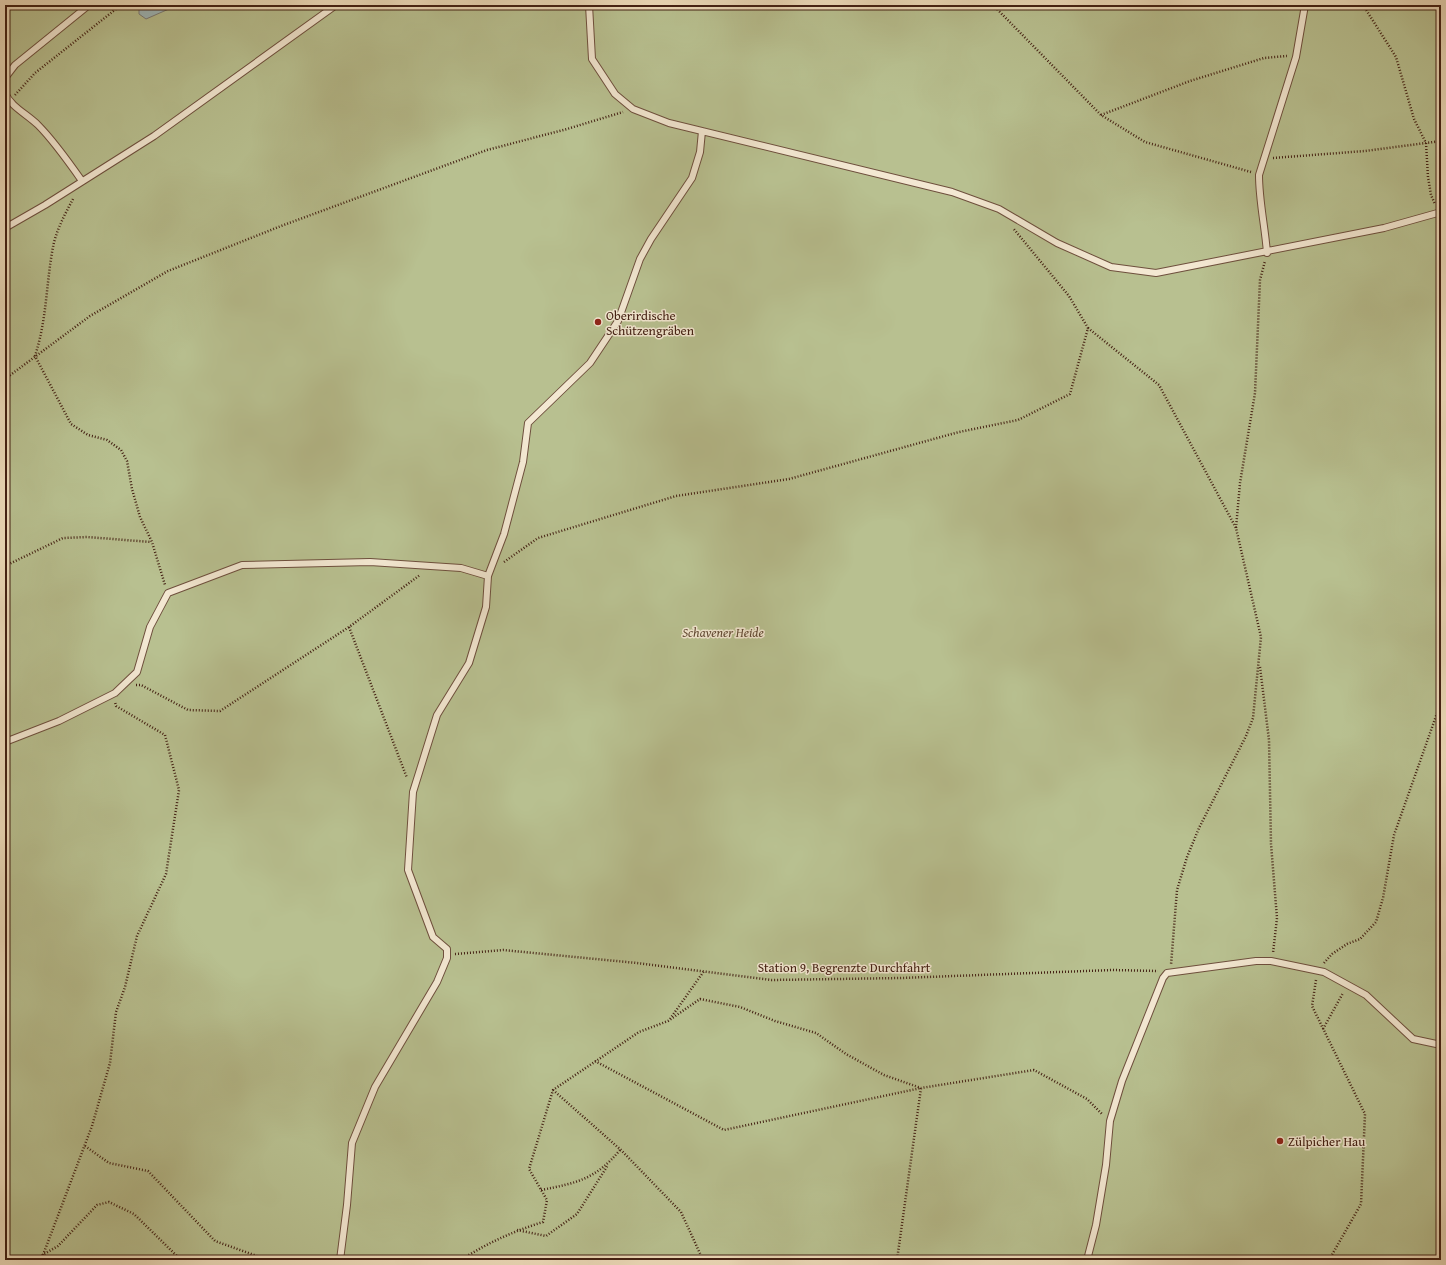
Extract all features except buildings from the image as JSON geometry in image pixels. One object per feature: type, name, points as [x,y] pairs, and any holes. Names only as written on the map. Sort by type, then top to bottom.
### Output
[{"type":"lane","points":[[5,78],[15,65],[89,5]]},
{"type":"lane","points":[[5,228],[45,205],[154,136],[336,5]]},
{"type":"lane","points":[[589,5],[592,59],[615,94],[633,109],[669,123],[952,192],[999,209],[1057,243],[1112,267],[1156,273],[1266,253],[1384,228],[1440,212]]},
{"type":"lane","points":[[1266,253],[1266,234],[1259,195],[1259,175],[1296,57],[1305,5]]},
{"type":"lane","points":[[5,92],[8,100],[38,125],[61,152],[82,181]]},
{"type":"lane","points":[[340,1260],[347,1205],[352,1143],[375,1087],[437,982],[448,954],[447,949],[433,937],[408,870],[413,792],[437,715],[469,663],[486,607],[488,576],[504,534],[523,462],[528,423],[590,363],[618,321],[628,288],[640,259],[692,178],[700,152],[702,131]]},
{"type":"lane","points":[[5,742],[59,722],[115,693],[137,672],[150,627],[168,593],[242,565],[370,562],[460,568],[488,576]]},
{"type":"lane","points":[[1087,1260],[1096,1225],[1106,1164],[1110,1121],[1122,1081],[1163,978],[1170,971],[1256,961],[1271,961],[1324,972],[1366,995],[1413,1039],[1441,1045]]},
{"type":"path","points":[[8,100],[18,93],[35,73],[121,5]]},
{"type":"path","points":[[993,5],[1101,116],[1145,142],[1259,175]]},
{"type":"path","points":[[1363,5],[1396,57],[1414,119],[1426,143],[1428,177],[1431,195],[1440,212]]},
{"type":"path","points":[[1101,116],[1190,81],[1264,58],[1296,57]]},
{"type":"path","points":[[5,379],[90,316],[168,270],[281,226],[487,150],[567,129],[633,109]]},
{"type":"path","points":[[1263,159],[1365,151],[1441,141]]},
{"type":"path","points":[[82,181],[63,219],[53,246],[47,306],[36,356],[71,424],[88,435],[107,440],[121,450],[127,461],[132,489],[140,517],[152,542],[168,593]]},
{"type":"path","points":[[999,209],[1017,234],[1069,296],[1088,328],[1159,385],[1236,528],[1261,637],[1253,718],[1230,769],[1199,828],[1187,857],[1177,890],[1170,971]]},
{"type":"path","points":[[1236,528],[1240,483],[1255,393],[1260,280],[1266,253]]},
{"type":"path","points":[[488,576],[512,555],[538,538],[676,496],[789,479],[959,432],[1018,420],[1070,394],[1088,328]]},
{"type":"path","points":[[5,566],[63,538],[87,537],[152,542]]},
{"type":"path","points":[[124,685],[142,685],[188,710],[220,711],[349,627],[432,566]]},
{"type":"path","points":[[349,627],[413,792]]},
{"type":"path","points":[[1259,660],[1269,740],[1271,844],[1277,918],[1271,961]]},
{"type":"path","points":[[43,1255],[85,1146],[110,1063],[116,1012],[125,987],[137,936],[166,874],[179,790],[165,735],[116,706],[115,693]]},
{"type":"path","points":[[1329,1260],[1361,1204],[1365,1114],[1312,1006],[1317,971],[1332,954],[1347,944],[1360,939],[1376,922],[1383,898],[1394,835],[1441,702]]},
{"type":"path","name":"Station 9, Begrenzte Durchfahrt","points":[[448,954],[503,950],[637,963],[772,980],[901,978],[1112,970],[1170,971]]},
{"type":"path","points":[[668,1021],[704,971]]},
{"type":"path","points":[[1323,1029],[1336,1003],[1348,984]]},
{"type":"path","points":[[461,1260],[516,1230],[543,1222],[547,1200],[529,1169],[553,1090],[639,1032],[668,1021],[700,999],[740,1007],[776,1021],[816,1033],[846,1054],[884,1075],[921,1088]]},
{"type":"path","points":[[595,1061],[724,1130],[921,1088],[1034,1070],[1087,1099],[1110,1121]]},
{"type":"path","points":[[897,1260],[921,1088]]},
{"type":"path","points":[[553,1090],[620,1150],[681,1212],[703,1260]]},
{"type":"path","points":[[85,1146],[109,1163],[148,1171],[215,1241],[268,1260]]},
{"type":"path","points":[[516,1230],[546,1236],[576,1214],[608,1165],[620,1150]]},
{"type":"path","points":[[541,1190],[576,1183],[608,1165]]},
{"type":"path","points":[[34,1260],[58,1246],[96,1205],[109,1202],[134,1214],[181,1260]]},
{"type":"green space","name":"Schavener Heide","points":[[5,5],[1441,5],[1441,1260],[5,1260]]},
{"type":"water","points":[[143,5],[178,5],[146,19],[139,14],[139,10]]},
{"type":"place","name":"Oberirdische Schützengräben","points":[[598,322]]},
{"type":"place","name":"Zülpicher Hau","points":[[1280,1141]]}]
